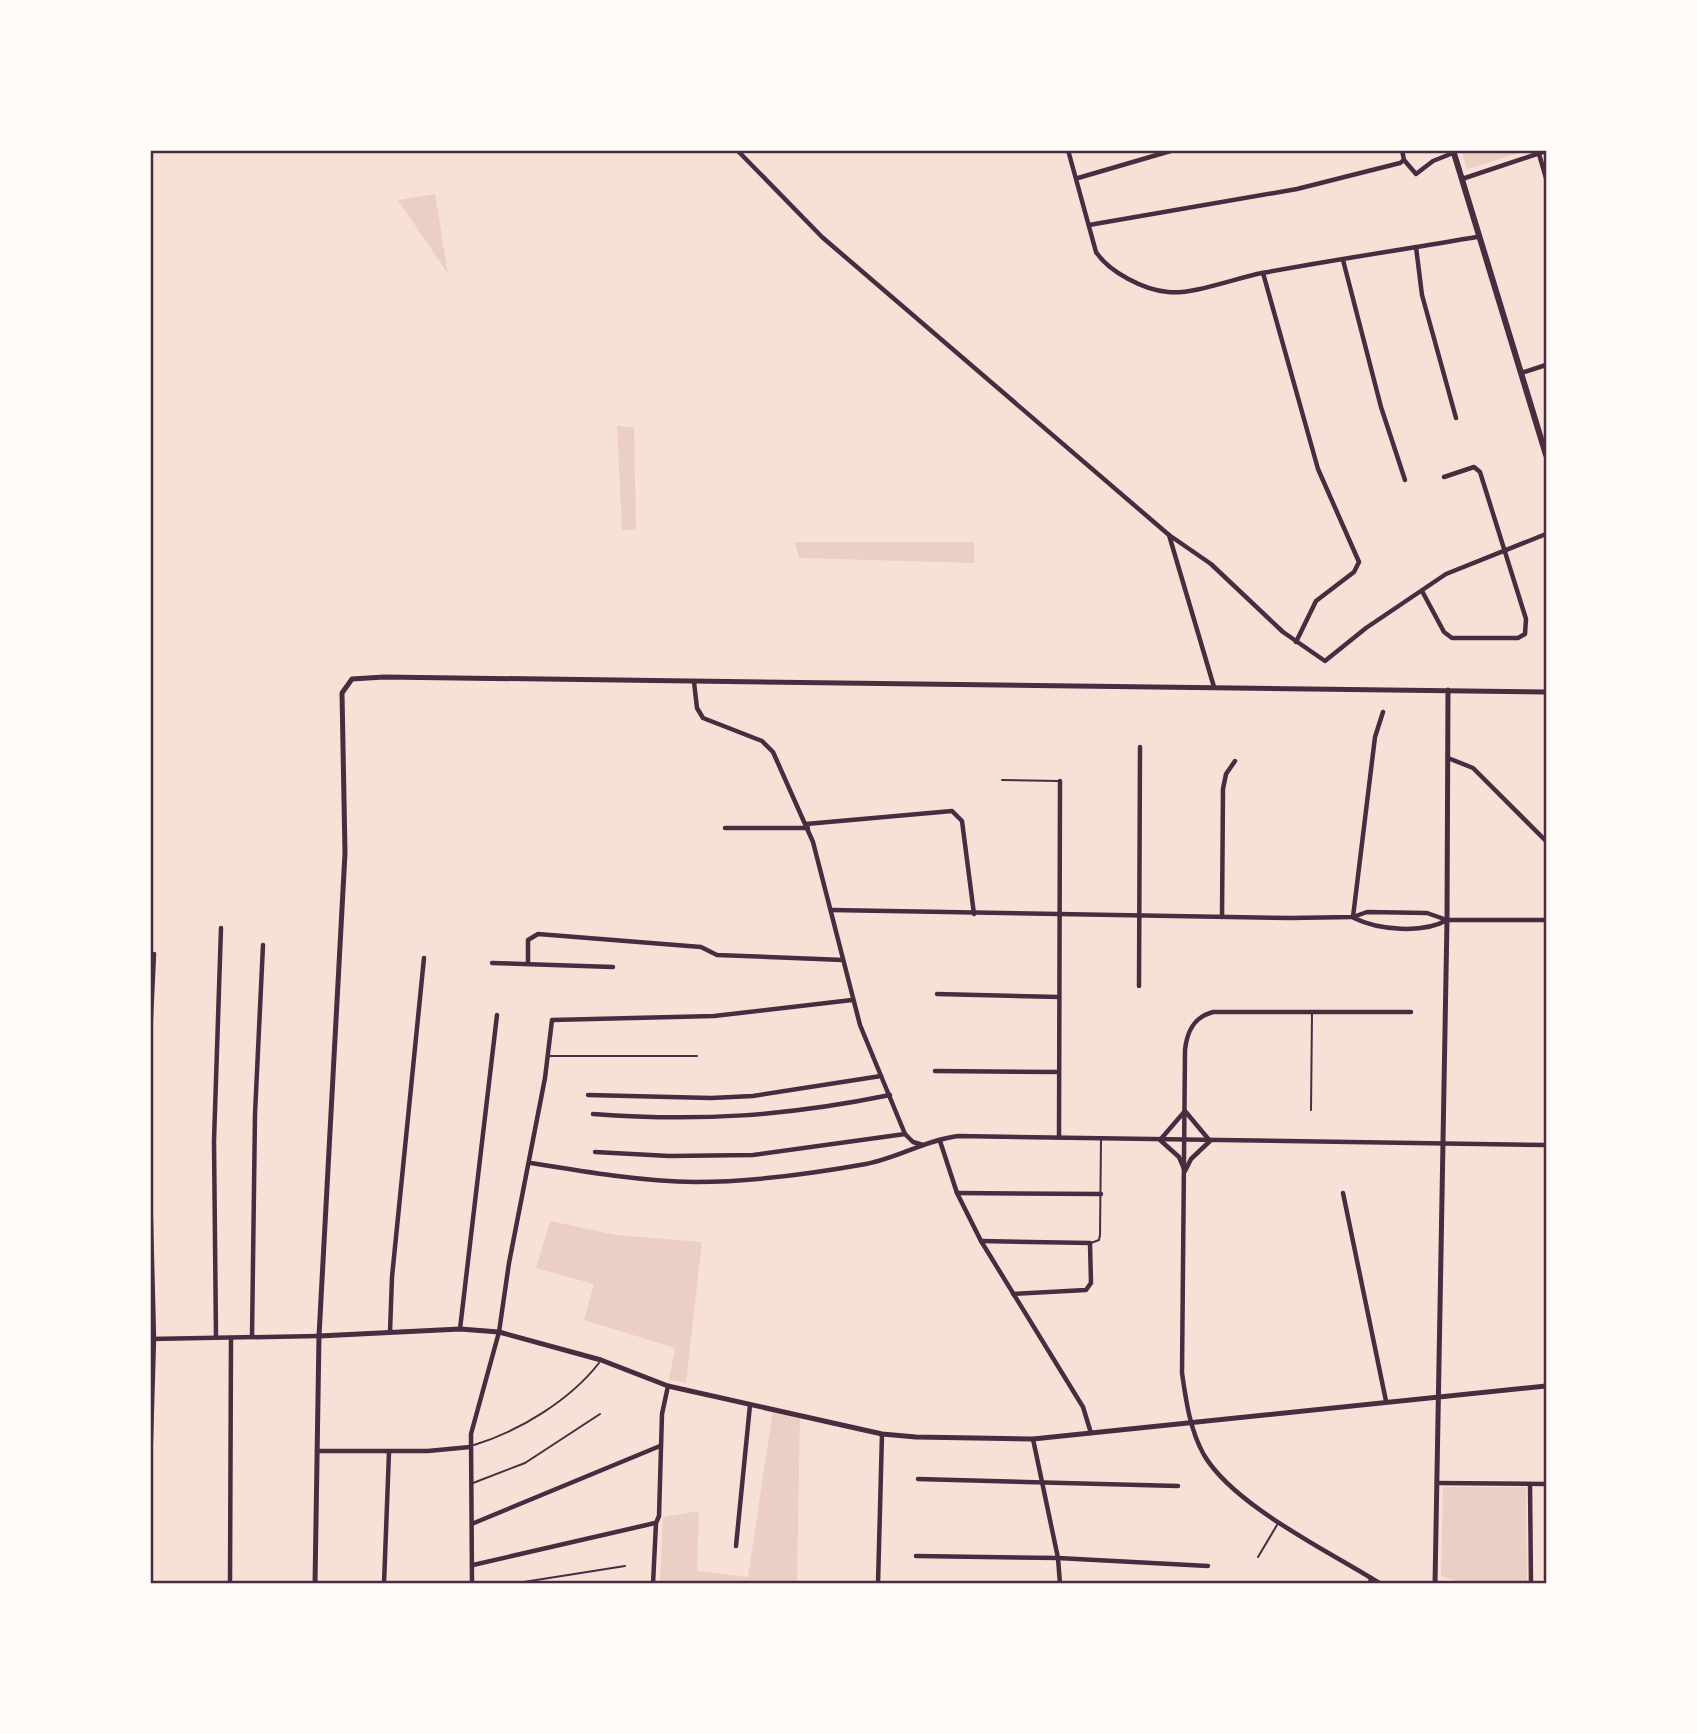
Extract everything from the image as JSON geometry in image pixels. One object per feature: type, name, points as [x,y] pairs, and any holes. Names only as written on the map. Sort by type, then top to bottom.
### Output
[{"type":"main road","points":[[1453,152],[1546,455]]},
{"type":"street","points":[[737,150],[822,237],[1169,535],[1211,564],[1296,642],[1325,661],[1387,613],[1446,573],[1504,548],[1546,534]]},
{"type":"street","points":[[1068,150],[1078,178],[1096,252],[1103,263],[1158,291],[1185,293],[1264,273],[1477,236]]},
{"type":"street","points":[[1078,178],[1174,150]]},
{"type":"street","points":[[1402,150],[1404,160],[1416,174],[1433,161],[1453,152]]},
{"type":"street","points":[[1462,179],[1546,151]]},
{"type":"street","points":[[1539,154],[1546,178]]},
{"type":"street","points":[[1090,225],[1297,189],[1354,177],[1404,160]]},
{"type":"street","points":[[1416,247],[1422,295],[1456,418]]},
{"type":"street","points":[[1343,260],[1381,407],[1405,480]]},
{"type":"street","points":[[1264,273],[1318,469],[1359,562],[1354,572],[1316,601],[1296,642]]},
{"type":"street","points":[[1520,373],[1546,365]]},
{"type":"street","points":[[1422,591],[1444,632],[1452,638],[1522,636],[1526,630],[1526,620],[1477,468],[1468,467],[1444,477]]},
{"type":"street","points":[[1169,535],[1214,687]]},
{"type":"street","points":[[315,1584],[319,1336],[344,900],[341,693],[345,685],[361,677],[1546,693]]},
{"type":"street","points":[[694,682],[697,708],[703,718],[762,741],[770,747],[807,826],[831,910],[852,1000],[881,1076],[905,1134],[913,1142],[924,1145]]},
{"type":"street","points":[[1435,1584],[1447,920],[1448,690]]},
{"type":"street","points":[[1353,917],[1375,737],[1383,712]]},
{"type":"street","points":[[1139,986],[1140,747]]},
{"type":"street","points":[[1448,758],[1473,768],[1546,841]]},
{"type":"street","points":[[1222,917],[1223,789],[1226,774],[1235,761]]},
{"type":"street","points":[[1059,781],[1059,1137]]},
{"type":"street","points":[[725,828],[807,826],[951,811],[962,821],[975,914]]},
{"type":"street","points":[[831,910],[1222,917],[1353,917],[1367,912],[1427,913],[1447,920]]},
{"type":"street","points":[[1353,917],[1366,924],[1427,927],[1447,920],[1546,920]]},
{"type":"street","points":[[216,1338],[214,1142],[220,928]]},
{"type":"street","points":[[528,963],[528,940],[538,934],[701,947],[717,955],[843,960]]},
{"type":"street","points":[[252,1337],[255,1114],[262,945]]},
{"type":"street","points":[[150,1038],[154,954]]},
{"type":"street","points":[[390,1332],[392,1277],[424,958]]},
{"type":"street","points":[[492,963],[613,967]]},
{"type":"street","points":[[937,995],[1059,997]]},
{"type":"street","points":[[472,1584],[474,1523],[470,1447],[476,1409],[499,1332],[509,1263],[531,1163],[552,1019],[714,1016],[852,1000]]},
{"type":"street","points":[[1381,1584],[1371,1581],[1239,1494],[1213,1468],[1191,1423],[1182,1373],[1186,1038],[1198,1018],[1221,1011],[1411,1012]]},
{"type":"street","points":[[460,1329],[497,1015]]},
{"type":"street","points":[[935,1071],[1058,1072]]},
{"type":"street","points":[[588,1095],[725,1098],[798,1091],[881,1076]]},
{"type":"street","points":[[593,1114],[708,1119],[761,1116],[890,1095]]},
{"type":"street","points":[[1185,1111],[1210,1141]]},
{"type":"street","points":[[1160,1140],[1177,1124],[1185,1111]]},
{"type":"street","points":[[595,1152],[743,1156],[905,1134]]},
{"type":"street","points":[[531,1163],[652,1180],[763,1180],[881,1161],[958,1136],[1441,1146],[1546,1145]]},
{"type":"street","points":[[1160,1140],[1179,1157],[1185,1171]]},
{"type":"street","points":[[940,1141],[957,1193],[981,1241],[1083,1407],[1091,1433]]},
{"type":"street","points":[[1185,1171],[1191,1159],[1210,1141]]},
{"type":"street","points":[[150,1183],[150,1471]]},
{"type":"street","points":[[957,1193],[1101,1194]]},
{"type":"street","points":[[1343,1193],[1386,1401]]},
{"type":"street","points":[[981,1241],[1090,1243],[1091,1283],[1086,1290],[1013,1294]]},
{"type":"street","points":[[152,1339],[319,1336],[460,1329],[499,1332],[601,1360],[668,1386],[882,1434],[916,1437],[1033,1439],[1438,1395],[1546,1386]]},
{"type":"street","points":[[230,1584],[231,1338]]},
{"type":"street","points":[[653,1584],[656,1523],[659,1516],[660,1447],[668,1386]]},
{"type":"street","points":[[736,1546],[750,1405]]},
{"type":"street","points":[[878,1584],[882,1434]]},
{"type":"street","points":[[1033,1439],[1044,1481],[1060,1584]]},
{"type":"street","points":[[317,1451],[389,1452],[470,1447]]},
{"type":"street","points":[[474,1523],[660,1447]]},
{"type":"street","points":[[384,1584],[389,1452]]},
{"type":"street","points":[[918,1479],[1178,1486]]},
{"type":"street","points":[[1436,1483],[1546,1484]]},
{"type":"street","points":[[1530,1484],[1531,1584]]},
{"type":"street","points":[[473,1565],[656,1523]]},
{"type":"street","points":[[916,1556],[1058,1558],[1208,1566]]},
{"type":"lane","points":[[1002,780],[1059,781]]},
{"type":"lane","points":[[1311,1110],[1312,1012]]},
{"type":"lane","points":[[548,1056],[697,1056]]},
{"type":"lane","points":[[1090,1243],[1096,1242],[1100,1235],[1101,1138]]},
{"type":"lane","points":[[470,1447],[544,1411],[589,1376],[601,1360]]},
{"type":"lane","points":[[472,1483],[525,1463],[600,1414]]},
{"type":"lane","points":[[1258,1557],[1279,1521]]},
{"type":"lane","points":[[511,1584],[625,1566]]},
{"type":"shaded area","points":[[1461,150],[1527,150],[1527,151],[1467,169]]},
{"type":"shaded area","points":[[435,194],[448,274],[398,200]]},
{"type":"shaded area","points":[[617,426],[634,427],[636,530],[622,530]]},
{"type":"shaded area","points":[[795,542],[974,542],[974,563],[799,558]]},
{"type":"shaded area","points":[[550,1221],[616,1235],[702,1242],[686,1383],[669,1380],[675,1348],[584,1320],[594,1284],[536,1268]]},
{"type":"shaded area","points":[[773,1409],[800,1416],[797,1583],[660,1584],[663,1517],[699,1511],[697,1571],[748,1577]]},
{"type":"shaded area","points":[[1443,1487],[1526,1487],[1527,1583],[1464,1583],[1441,1576]]}]
